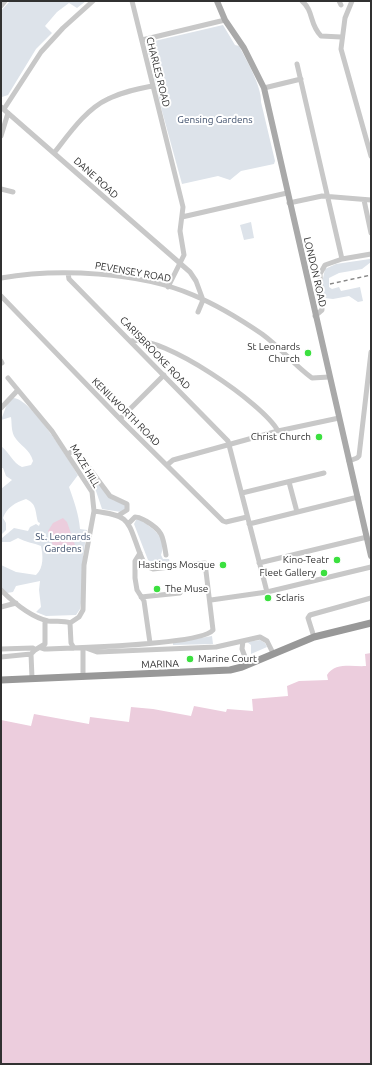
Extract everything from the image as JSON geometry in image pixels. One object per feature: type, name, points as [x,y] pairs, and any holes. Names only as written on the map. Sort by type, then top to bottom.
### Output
[{"type":"highway","name":"MARINA","points":[[1,680],[222,671],[237,669],[314,637],[371,622]]},
{"type":"main road","name":"LONDON ROAD","points":[[217,1],[226,20],[244,48],[264,88],[329,377],[358,498],[368,532],[371,556]]},
{"type":"street","points":[[1,6],[5,1]]},
{"type":"street","points":[[1,136],[4,110],[41,52],[63,28],[93,1]]},
{"type":"street","name":"CHARLES ROAD","points":[[132,1],[183,207],[180,231],[184,255],[168,287]]},
{"type":"street","points":[[302,1],[309,8],[313,27],[321,36],[341,37]]},
{"type":"street","points":[[352,1],[345,18],[341,37],[342,54],[371,156]]},
{"type":"street","points":[[142,40],[226,20]]},
{"type":"street","points":[[298,64],[342,259]]},
{"type":"street","points":[[264,88],[302,79]]},
{"type":"street","points":[[54,153],[92,109],[102,102],[123,93],[152,86]]},
{"type":"street","name":"DANE ROAD","points":[[4,110],[180,263]]},
{"type":"street","points":[[1,189],[13,192]]},
{"type":"street","points":[[182,217],[287,193]]},
{"type":"street","points":[[289,203],[327,196],[371,200]]},
{"type":"street","points":[[364,200],[371,233]]},
{"type":"street","points":[[315,316],[322,310],[320,280],[322,269],[330,262],[371,254]]},
{"type":"street","points":[[180,263],[190,272],[196,282],[203,300],[198,312]]},
{"type":"street","name":"PEVENSEY ROAD","points":[[1,278],[68,273],[106,275],[168,287],[203,300],[263,335],[312,378],[329,377]]},
{"type":"street","name":"CARISBROOKE ROAD","points":[[68,273],[69,279],[164,375],[230,445]]},
{"type":"street","name":"KENILWORTH ROAD","points":[[1,296],[223,521],[226,522],[247,517]]},
{"type":"street","points":[[131,341],[144,342],[161,348],[204,368],[237,392],[274,424],[278,432]]},
{"type":"street","points":[[349,461],[359,456],[371,352]]},
{"type":"street","points":[[120,418],[164,375]]},
{"type":"street","name":"MAZE HILL","points":[[8,378],[17,391],[44,421],[68,454],[92,492],[94,511],[85,559],[83,610],[79,617],[70,623]]},
{"type":"street","points":[[1,408],[17,391]]},
{"type":"street","points":[[167,465],[173,460],[278,432],[339,418]]},
{"type":"street","points":[[230,445],[267,592]]},
{"type":"street","points":[[68,454],[75,449],[110,496],[127,504],[126,510],[120,515]]},
{"type":"street","points":[[242,493],[324,473]]},
{"type":"street","points":[[289,482],[296,512]]},
{"type":"street","points":[[249,524],[358,498]]},
{"type":"street","points":[[41,648],[85,648],[150,643],[209,634],[213,627],[206,564],[153,569],[146,566],[129,523],[120,515],[94,511]]},
{"type":"street","points":[[129,523],[135,517],[139,517],[156,528],[163,537],[166,554]]},
{"type":"street","points":[[259,563],[368,532]]},
{"type":"street","points":[[140,553],[135,561],[134,572],[137,590],[144,601],[150,643]]},
{"type":"street","points":[[211,600],[267,592],[371,567]]},
{"type":"street","points":[[1,590],[32,614],[45,620],[70,623],[71,643],[74,648]]},
{"type":"street","points":[[141,597],[180,593]]},
{"type":"street","points":[[314,637],[308,618],[310,615],[371,598]]},
{"type":"street","points":[[1,608],[16,603]]},
{"type":"street","points":[[1,657],[33,652],[41,648],[45,644],[45,620]]},
{"type":"street","points":[[85,648],[97,652],[216,647],[257,638],[264,638],[273,653]]},
{"type":"street","points":[[242,642],[242,649],[248,665]]},
{"type":"street","points":[[1,649],[33,648],[32,678]]},
{"type":"street","points":[[83,677],[85,648]]},
{"type":"green space","points":[[10,1],[86,1],[77,8],[69,3],[57,12],[45,26],[52,33],[36,49],[8,95],[2,97],[1,11]]},
{"type":"green space","name":"Gensing Gardens","points":[[223,25],[235,45],[239,46],[256,81],[261,96],[261,102],[275,161],[274,164],[241,171],[230,180],[218,176],[182,184],[162,111],[146,43]]},
{"type":"green space","points":[[251,222],[254,238],[244,240],[240,225]]},
{"type":"green space","points":[[370,259],[371,262],[362,269],[339,273],[329,278],[329,287],[332,289],[339,287],[341,291],[360,287],[363,301],[358,302],[349,296],[333,299],[324,298],[322,283],[325,269],[336,264]]},
{"type":"green space","name":"St. Leonards Gardens","points":[[13,398],[20,400],[39,418],[78,475],[69,487],[80,529],[87,530],[83,557],[81,603],[80,609],[76,615],[46,616],[36,612],[41,607],[39,590],[40,581],[16,586],[13,592],[7,593],[1,588],[1,565],[16,572],[36,575],[39,572],[42,561],[41,546],[18,538],[10,542],[2,542],[2,538],[14,528],[28,531],[30,527],[36,524],[39,526],[40,523],[38,522],[34,506],[26,499],[9,508],[3,518],[6,523],[6,530],[1,535],[1,489],[12,480],[6,476],[3,468],[1,468],[1,446],[16,463],[22,467],[31,465],[33,461],[30,453],[14,436],[11,417],[1,420],[7,404]]},
{"type":"green space","points":[[75,452],[110,498],[124,503],[126,508],[121,512],[102,509],[96,491],[76,459]]},
{"type":"green space","points":[[139,519],[154,530],[161,538],[163,549],[161,555],[163,559],[169,559],[170,563],[155,564],[148,560],[134,524],[136,520]]},
{"type":"green space","points":[[212,636],[213,644],[173,645],[173,643]]},
{"type":"green space","points":[[260,640],[265,643],[267,647],[251,654],[251,645],[247,642]]},
{"type":"shaded area","points":[[63,518],[67,522],[75,545],[72,549],[62,554],[55,552],[48,531],[53,523]]},
{"type":"shaded area","points":[[371,653],[371,1064],[1,1064],[1,720],[31,726],[34,714],[89,724],[90,717],[129,722],[131,707],[153,709],[191,716],[194,706],[226,712],[227,709],[253,711],[252,699],[288,696],[287,686],[299,681],[328,680],[327,675],[335,668],[345,666],[366,666],[365,654]]},
{"type":"railway","points":[[330,284],[371,275]]},
{"type":"place","name":"St Leonards Church","points":[[308,353]]},
{"type":"place","name":"Christ Church","points":[[319,437]]},
{"type":"place","name":"Kino-Teatr","points":[[337,560]]},
{"type":"place","name":"Hastings Mosque","points":[[223,565]]},
{"type":"place","name":"Fleet Gallery","points":[[324,573]]},
{"type":"place","name":"The Muse","points":[[157,589]]},
{"type":"place","name":"Sclaris","points":[[268,598]]},
{"type":"place","name":"Marine Court","points":[[190,659]]}]
